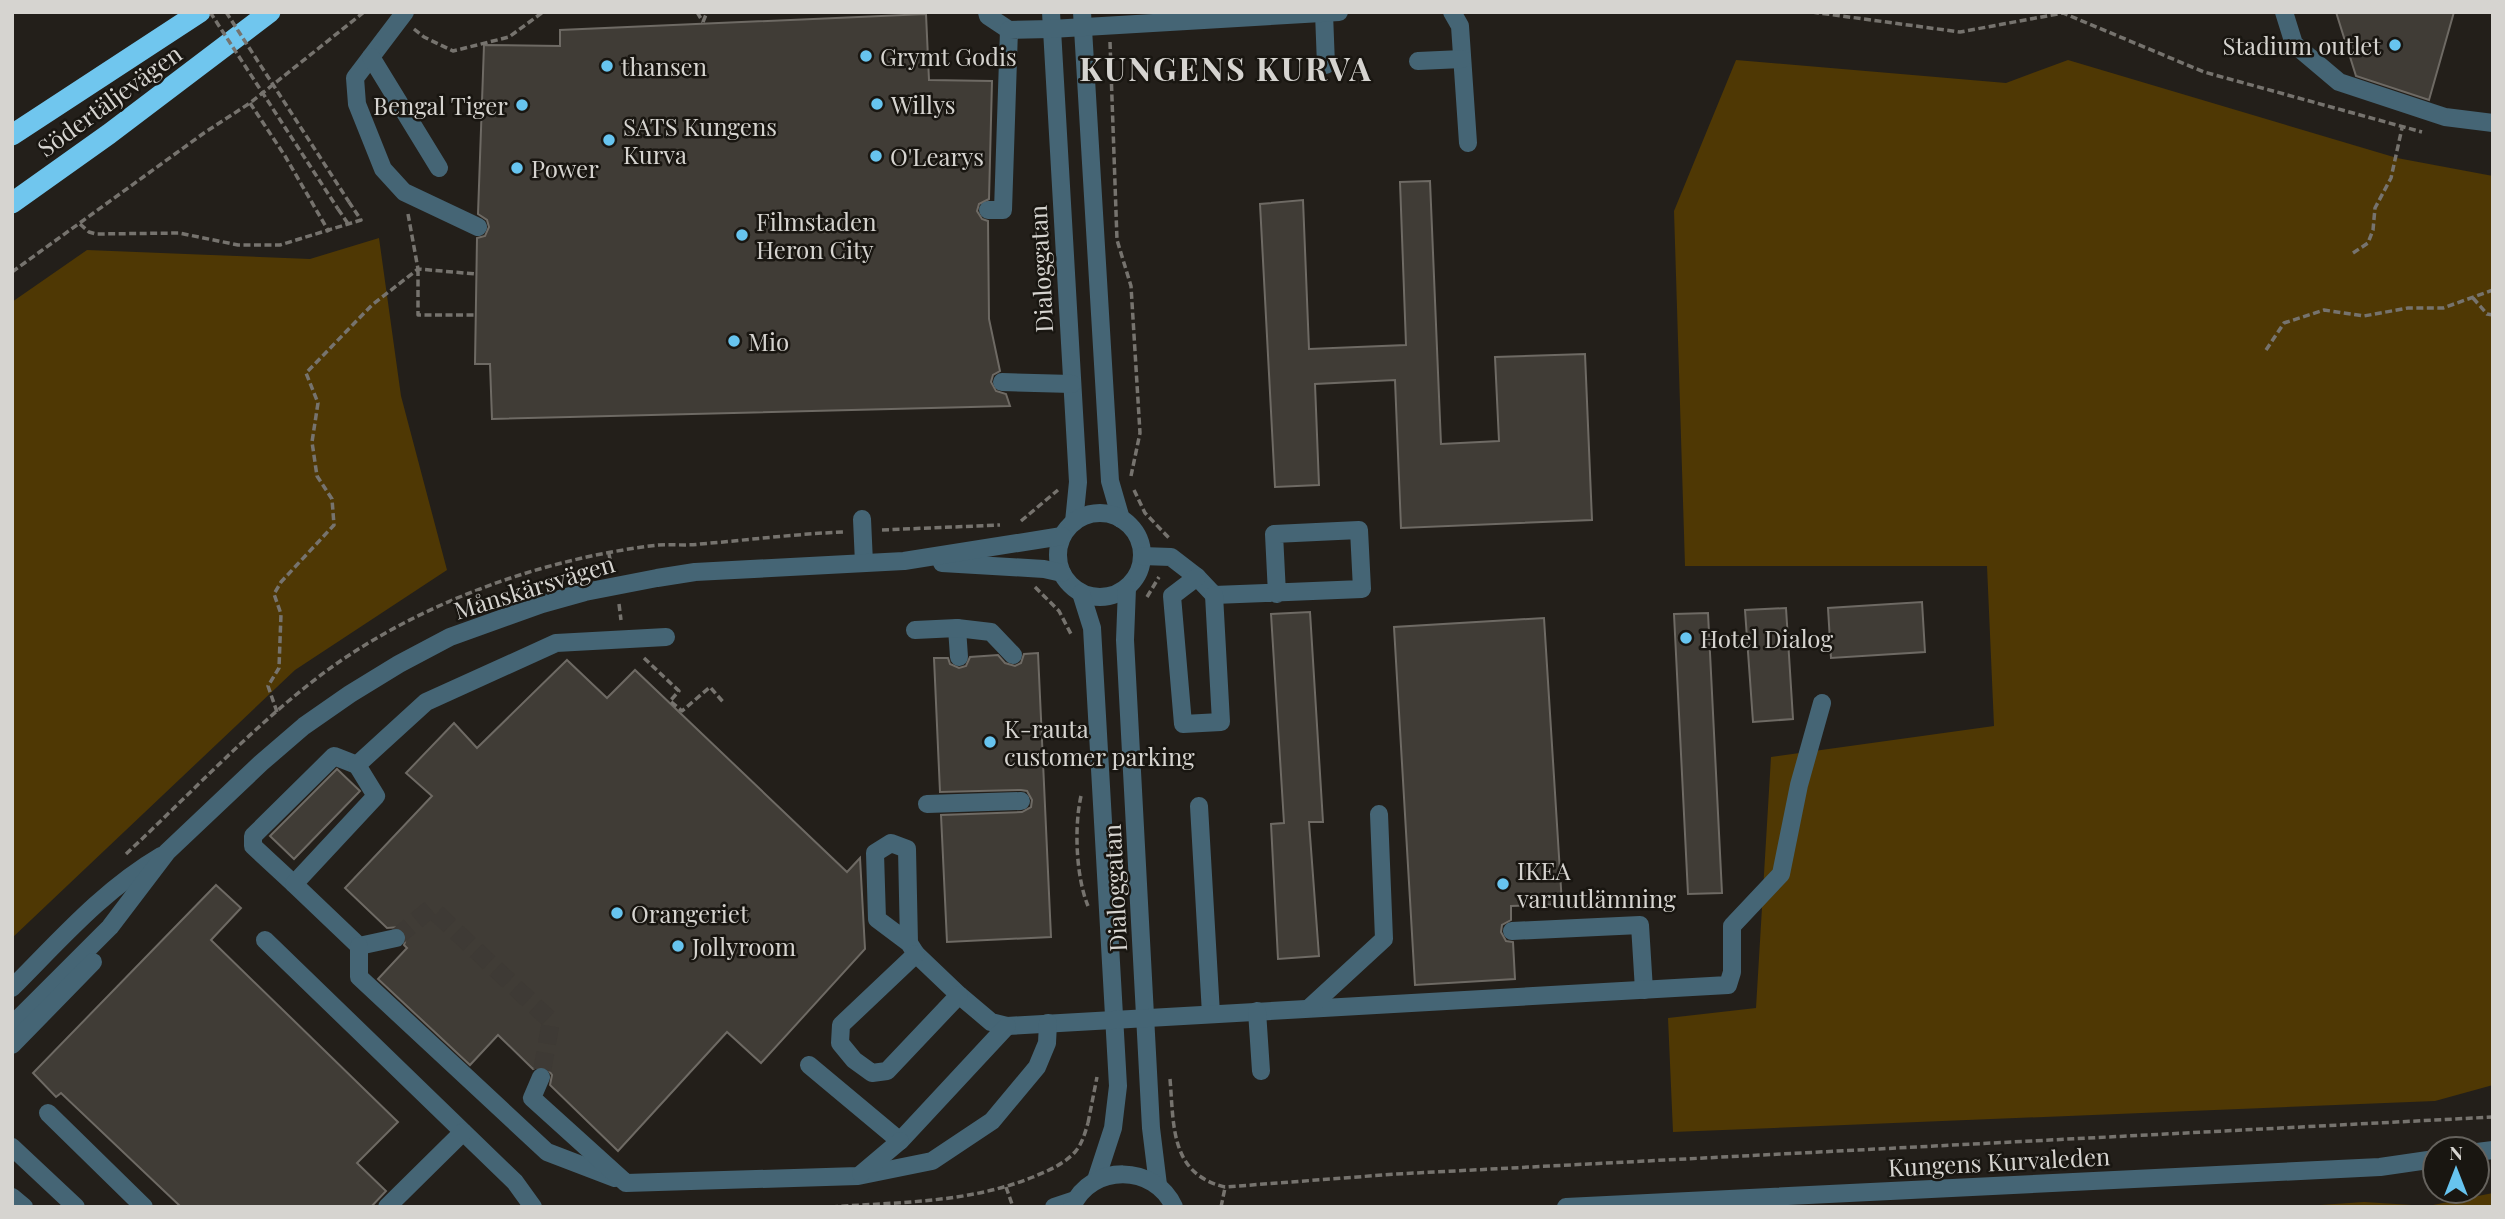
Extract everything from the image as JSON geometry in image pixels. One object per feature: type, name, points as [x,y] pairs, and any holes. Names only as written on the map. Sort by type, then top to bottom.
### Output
[{"type":"highway","points":[[12,135],[200,12]]},
{"type":"highway","name":"Södertäljevägen","points":[[12,203],[109,134],[270,12]]},
{"type":"street","points":[[405,12],[355,78],[357,104],[383,169],[404,192],[478,227]]},
{"type":"street","points":[[987,12],[988,16],[1009,30],[1051,21],[1082,20],[1110,25],[1339,12]]},
{"type":"street","points":[[1452,12],[1460,26],[1468,143]]},
{"type":"street","points":[[2284,12],[2294,44],[2339,82],[2445,117],[2493,123]]},
{"type":"street","points":[[1324,13],[1326,65]]},
{"type":"street","points":[[1082,20],[1110,481],[1121,519]]},
{"type":"street","name":"Dialoggatan","points":[[1051,21],[1078,482],[1074,522]]},
{"type":"street","points":[[988,209],[1003,209],[1009,30]]},
{"type":"street","points":[[371,57],[439,168]]},
{"type":"street","points":[[1418,61],[1462,59]]},
{"type":"street","points":[[1002,382],[1072,384]]},
{"type":"street","points":[[1092,513],[1112,514],[1121,519],[1132,528],[1140,541],[1142,556],[1138,574],[1127,588],[1112,595],[1096,597],[1081,593],[1062,573],[1058,561],[1062,536],[1074,522],[1092,513]]},
{"type":"street","points":[[862,519],[864,563]]},
{"type":"street","points":[[1214,595],[1277,594],[1362,589],[1359,530],[1273,534],[1277,594]]},
{"type":"street","name":"Månskärsvägen","points":[[12,1026],[110,928],[167,852],[261,763],[304,726],[350,694],[450,637],[542,604],[638,581],[695,572],[904,561],[1062,536]]},
{"type":"street","points":[[1142,556],[1171,557],[1197,577],[1214,595],[1221,722],[1183,724],[1172,596],[1197,577]]},
{"type":"street","name":"Månskärsvägen","points":[[904,561],[1044,569],[1062,573]]},
{"type":"street","name":"Dialoggatan","points":[[1127,588],[1125,625],[1151,1128],[1158,1185]]},
{"type":"street","name":"Dialoggatan","points":[[1081,593],[1092,628],[1118,1086],[1113,1128],[1096,1180]]},
{"type":"street","points":[[957,628],[960,657]]},
{"type":"street","points":[[915,630],[957,628],[991,632],[1013,655]]},
{"type":"street","points":[[357,765],[426,702],[556,643],[666,637]]},
{"type":"street","points":[[959,995],[887,1071],[872,1073],[854,1060],[840,1043],[841,1026],[912,948],[907,849],[891,843],[874,853],[877,919],[912,948],[959,995],[991,1022],[1007,1026],[1728,985],[1732,972],[1732,926],[1781,874],[1799,785],[1822,703]]},
{"type":"street","points":[[294,884],[376,796],[357,765],[334,756],[253,836],[253,846],[359,946],[359,977],[547,1152],[626,1182],[858,1176],[932,1161],[992,1121],[1037,1067],[1047,1043],[1048,1023]]},
{"type":"street","points":[[927,804],[1021,801]]},
{"type":"street","points":[[1199,806],[1211,1014]]},
{"type":"street","points":[[1309,1008],[1384,939],[1379,814]]},
{"type":"street","name":"Månskärsvägen","points":[[12,988],[98,901],[131,873],[167,852]]},
{"type":"street","name":"Månskärsvägen","points":[[12,1045],[116,938],[139,906],[167,852]]},
{"type":"street","points":[[1512,931],[1640,925],[1644,990]]},
{"type":"street","points":[[359,946],[396,938]]},
{"type":"street","points":[[265,940],[514,1182],[533,1207]]},
{"type":"street","points":[[1257,1011],[1261,1071]]},
{"type":"street","points":[[858,1176],[900,1141],[1007,1026]]},
{"type":"street","points":[[809,1065],[900,1141]]},
{"type":"street","points":[[541,1077],[532,1098],[626,1182]]},
{"type":"street","points":[[48,1113],[144,1207]]},
{"type":"street","points":[[387,1207],[463,1132]]},
{"type":"street","points":[[12,1147],[76,1207]]},
{"type":"street","name":"Kungens Kurvaleden","points":[[1566,1207],[2380,1167],[2421,1161]]},
{"type":"street","points":[[1054,1207],[1073,1203],[1096,1180],[1111,1174],[1128,1173],[1144,1177],[1158,1185],[1180,1206]]},
{"type":"street","points":[[12,1197],[24,1207]]},
{"type":"path","points":[[210,12],[349,225]]},
{"type":"path","points":[[80,224],[96,234],[179,233],[237,245],[258,246],[280,245],[329,232],[360,220],[226,12]]},
{"type":"path","points":[[12,272],[204,133],[250,103],[364,12]]},
{"type":"path","points":[[424,37],[453,51],[509,37],[543,12]]},
{"type":"path","points":[[697,12],[703,22],[707,12]]},
{"type":"path","points":[[1812,12],[1960,32],[2063,13],[2204,72],[2428,133]]},
{"type":"path","points":[[1110,25],[1117,240],[1131,286],[1140,433],[1130,480]]},
{"type":"path","points":[[250,103],[285,156],[329,232]]},
{"type":"path","points":[[2353,253],[2368,243],[2371,236],[2375,208],[2391,178],[2402,128]]},
{"type":"path","points":[[404,192],[418,269],[418,315],[475,315]]},
{"type":"path","points":[[278,712],[268,686],[279,668],[281,614],[274,594],[281,582],[334,526],[332,499],[317,475],[312,442],[318,403],[306,373],[372,305],[418,269],[476,274]]},
{"type":"path","points":[[2266,350],[2284,323],[2324,310],[2364,316],[2408,308],[2443,308],[2493,290]]},
{"type":"path","points":[[2473,298],[2487,314],[2493,315]]},
{"type":"path","points":[[679,691],[670,701],[682,711],[710,687],[724,703]]},
{"type":"path","points":[[1151,1128],[1174,1124],[1177,1143],[1192,1172],[1207,1183],[1225,1188],[1396,1174],[2493,1117]]},
{"type":"path","points":[[831,1207],[948,1199],[1006,1188],[1050,1170],[1066,1160],[1076,1151],[1088,1123],[1113,1128]]},
{"type":"path","points":[[1006,1188],[1013,1207]]},
{"type":"path","points":[[1221,1207],[1225,1188]]},
{"type":"shaded area","points":[[1736,60],[2006,83],[2068,60],[2397,158],[2493,176],[2493,1085],[2435,1101],[1673,1132],[1668,1018],[1756,1008],[1771,757],[1994,726],[1987,566],[1685,566],[1674,211]]},
{"type":"shaded area","points":[[379,238],[401,396],[447,570],[295,670],[12,938],[12,302],[87,250],[310,259]]},
{"type":"shaded area","points":[[2491,1193],[2493,1207],[2291,1207],[2364,1202],[2428,1206],[2491,1205]]},
{"type":"building","name":"Stadium outlet","points":[[2336,12],[2454,12],[2429,100],[2356,76]]},
{"type":"building","points":[[926,14],[929,80],[992,81],[989,199],[979,204],[977,211],[982,219],[988,221],[989,319],[1000,371],[993,375],[991,382],[996,391],[1006,394],[1010,406],[492,419],[490,364],[475,364],[477,238],[485,236],[489,227],[487,220],[478,214],[484,45],[560,46],[560,30]]},
{"type":"building","points":[[1430,181],[1441,444],[1499,441],[1495,357],[1585,354],[1592,520],[1401,528],[1395,380],[1315,384],[1319,485],[1275,487],[1260,204],[1303,200],[1309,349],[1406,345],[1400,182]]},
{"type":"building","points":[[1922,602],[1925,652],[1831,658],[1828,608]]},
{"type":"building","points":[[1786,608],[1793,719],[1753,722],[1745,610]]},
{"type":"building","points":[[1310,612],[1323,822],[1309,822],[1319,956],[1278,959],[1271,824],[1284,823],[1271,614]]},
{"type":"building","points":[[1708,613],[1722,893],[1688,894],[1674,614]]},
{"type":"building","points":[[1544,618],[1562,904],[1511,906],[1511,920],[1502,925],[1501,932],[1506,941],[1513,942],[1515,979],[1415,985],[1394,627]]},
{"type":"building","name":"K-rauta customer parking","points":[[1038,653],[1051,937],[947,942],[941,815],[1022,812],[1031,807],[1032,800],[1027,791],[1021,790],[940,792],[934,658],[948,658],[950,664],[959,668],[966,666],[970,657],[998,655],[1005,663],[1015,666],[1021,663],[1024,654]]},
{"type":"building","name":"Orangeriet","points":[[567,660],[607,698],[635,670],[847,872],[860,858],[865,949],[761,1063],[727,1032],[618,1151],[550,1085],[552,1075],[546,1067],[533,1069],[498,1035],[470,1065],[378,979],[407,948],[404,945],[407,935],[400,927],[387,928],[345,888],[432,796],[406,773],[454,723],[477,748]]},
{"type":"building","points":[[337,769],[360,791],[294,859],[270,836]]},
{"type":"building","points":[[216,885],[241,908],[211,940],[398,1122],[357,1163],[386,1191],[371,1207],[181,1207],[61,1093],[56,1097],[33,1073]]},
{"type":"tunnel","points":[[396,938],[431,908],[551,1021],[541,1077]]},
{"type":"place","name":"Stadium outlet","points":[[2395,45]]},
{"type":"place","name":"Grymt Godis","points":[[866,56]]},
{"type":"place","name":"thansen","points":[[607,66]]},
{"type":"place","name":"Willys","points":[[877,104]]},
{"type":"place","name":"Bengal Tiger","points":[[522,105]]},
{"type":"place","name":"SATS Kungens Kurva","points":[[609,140]]},
{"type":"place","name":"O'Learys","points":[[876,156]]},
{"type":"place","name":"Power","points":[[517,168]]},
{"type":"place","name":"Filmstaden Heron City","points":[[742,235]]},
{"type":"place","name":"Mio","points":[[734,341]]},
{"type":"place","name":"Hotel Dialog","points":[[1686,638]]},
{"type":"place","name":"K-rauta customer parking","points":[[990,742]]},
{"type":"place","name":"IKEA varuutlämning","points":[[1503,884]]},
{"type":"place","name":"Orangeriet","points":[[617,913]]},
{"type":"place","name":"Jollyroom","points":[[678,946]]},
{"type":"district","name":"KUNGENS KURVA","points":[[1226,67]]}]
